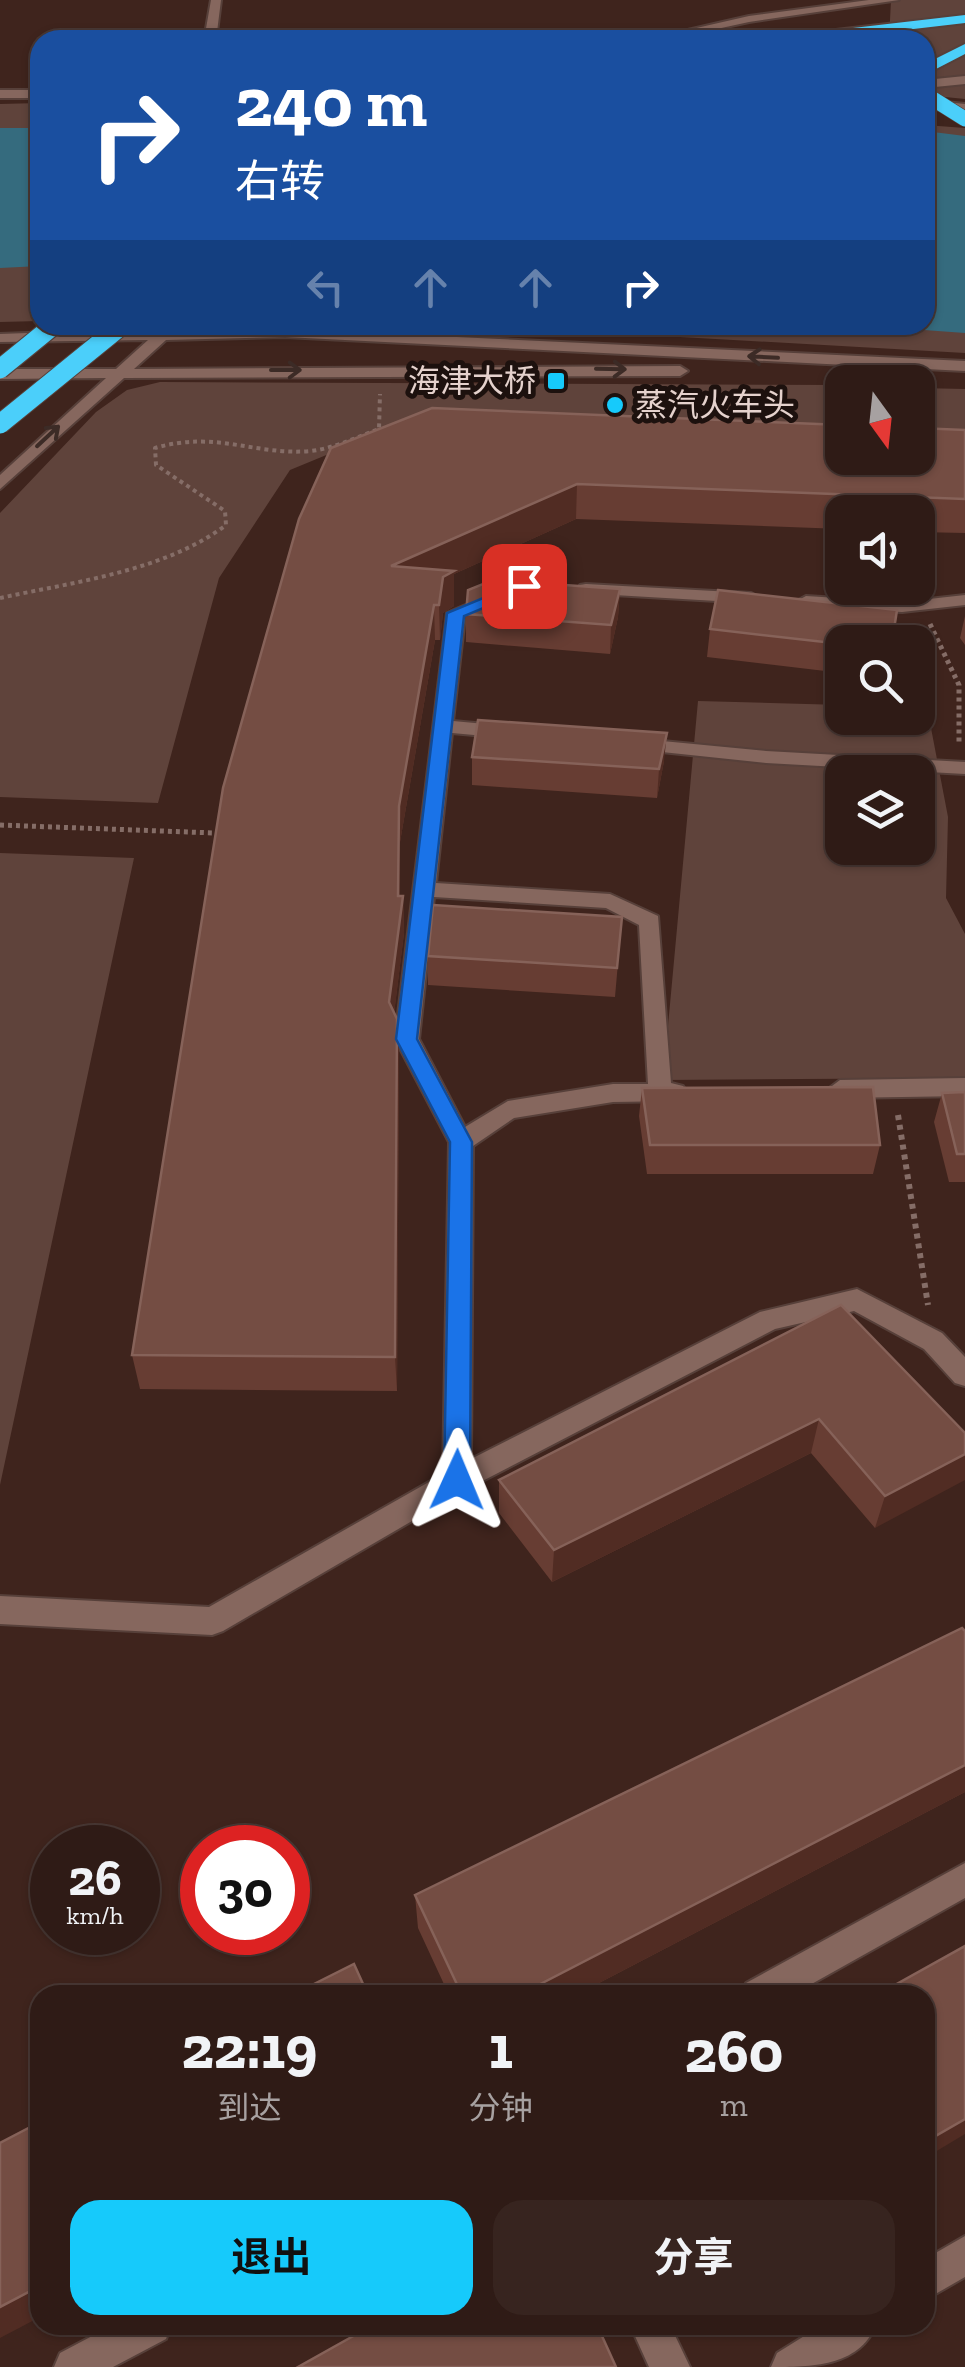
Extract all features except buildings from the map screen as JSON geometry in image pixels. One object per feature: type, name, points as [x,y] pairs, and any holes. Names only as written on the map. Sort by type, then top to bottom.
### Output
[{"type":"highway","points":[[824,30],[917,8]]},
{"type":"highway","points":[[865,30],[965,18]]},
{"type":"highway","points":[[935,39],[965,35]]},
{"type":"highway","points":[[935,64],[965,48]]},
{"type":"highway","points":[[935,100],[965,120]]},
{"type":"highway","points":[[0,371],[42,335]]},
{"type":"highway","points":[[0,424],[108,335]]},
{"type":"street","points":[[212,30],[216,0]]},
{"type":"street","points":[[697,30],[851,2],[894,0]]},
{"type":"street","points":[[935,82],[965,80]]},
{"type":"street","points":[[0,86],[30,86]]},
{"type":"street","points":[[0,94],[30,94]]},
{"type":"street","points":[[935,105],[965,108]]},
{"type":"street","points":[[935,117],[965,120]]},
{"type":"street","points":[[5,338],[46,335]]},
{"type":"street","points":[[115,371],[129,344],[120,335]]},
{"type":"street","points":[[0,484],[115,371],[160,335]]},
{"type":"street","points":[[325,335],[965,366]]},
{"type":"street","points":[[98,390],[134,377],[188,370]]},
{"type":"street","points":[[0,371],[698,371]]},
{"type":"street","points":[[717,372],[965,380]]},
{"type":"street","points":[[457,1480],[461,1142],[407,1039],[456,613],[524,586]]},
{"type":"street","points":[[563,588],[825,600]]},
{"type":"street","points":[[935,603],[965,600]]},
{"type":"street","points":[[443,726],[538,735]]},
{"type":"street","points":[[614,742],[963,774]]},
{"type":"street","points":[[424,889],[610,901],[650,921],[660,1092]]},
{"type":"street","points":[[816,1090],[965,1087]]},
{"type":"street","points":[[461,1142],[508,1110],[613,1093],[699,1092]]},
{"type":"street","points":[[0,1610],[212,1622],[457,1480],[770,1320],[857,1300],[933,1341],[965,1376]]},
{"type":"street","points":[[776,1985],[965,1880]]},
{"type":"street","points":[[935,2274],[965,2255]]},
{"type":"street","points":[[74,2367],[133,2335]]},
{"type":"street","points":[[653,2335],[670,2367]]},
{"type":"street","points":[[791,2367],[841,2335]]},
{"type":"path","points":[[0,598],[155,558],[218,535],[226,525],[226,511],[156,465],[155,448],[177,440],[212,436],[307,452],[378,428],[381,370]]},
{"type":"path","points":[[921,605],[960,685],[963,774]]},
{"type":"path","points":[[0,824],[215,833]]},
{"type":"path","points":[[894,1088],[933,1341]]},
{"type":"shaded area","points":[[891,0],[965,0],[965,99],[935,96],[935,30],[890,30]]},
{"type":"shaded area","points":[[30,103],[30,321],[0,322],[0,104]]},
{"type":"shaded area","points":[[935,126],[965,128],[965,353],[644,335],[935,335]]},
{"type":"shaded area","points":[[160,382],[825,385],[825,427],[387,430],[290,470],[219,578],[158,803],[0,797],[0,513],[96,412],[127,390]]},
{"type":"shaded area","points":[[935,388],[965,389],[965,434],[935,433]]},
{"type":"shaded area","points":[[698,701],[825,705],[825,735],[932,735],[948,817],[946,898],[965,934],[965,1078],[663,1080]]},
{"type":"shaded area","points":[[0,853],[134,858],[0,1485]]},
{"type":"water","points":[[0,128],[30,128],[30,266],[0,268]]},
{"type":"water","points":[[935,132],[965,136],[965,333],[935,331]]},
{"type":"place","name":"海津大桥","points":[[556,381]]},
{"type":"place","name":"蒸汽火车头","points":[[615,405]]},
{"type":"route","points":[[457,1480],[461,1142],[407,1039],[456,613],[524,586]]}]
